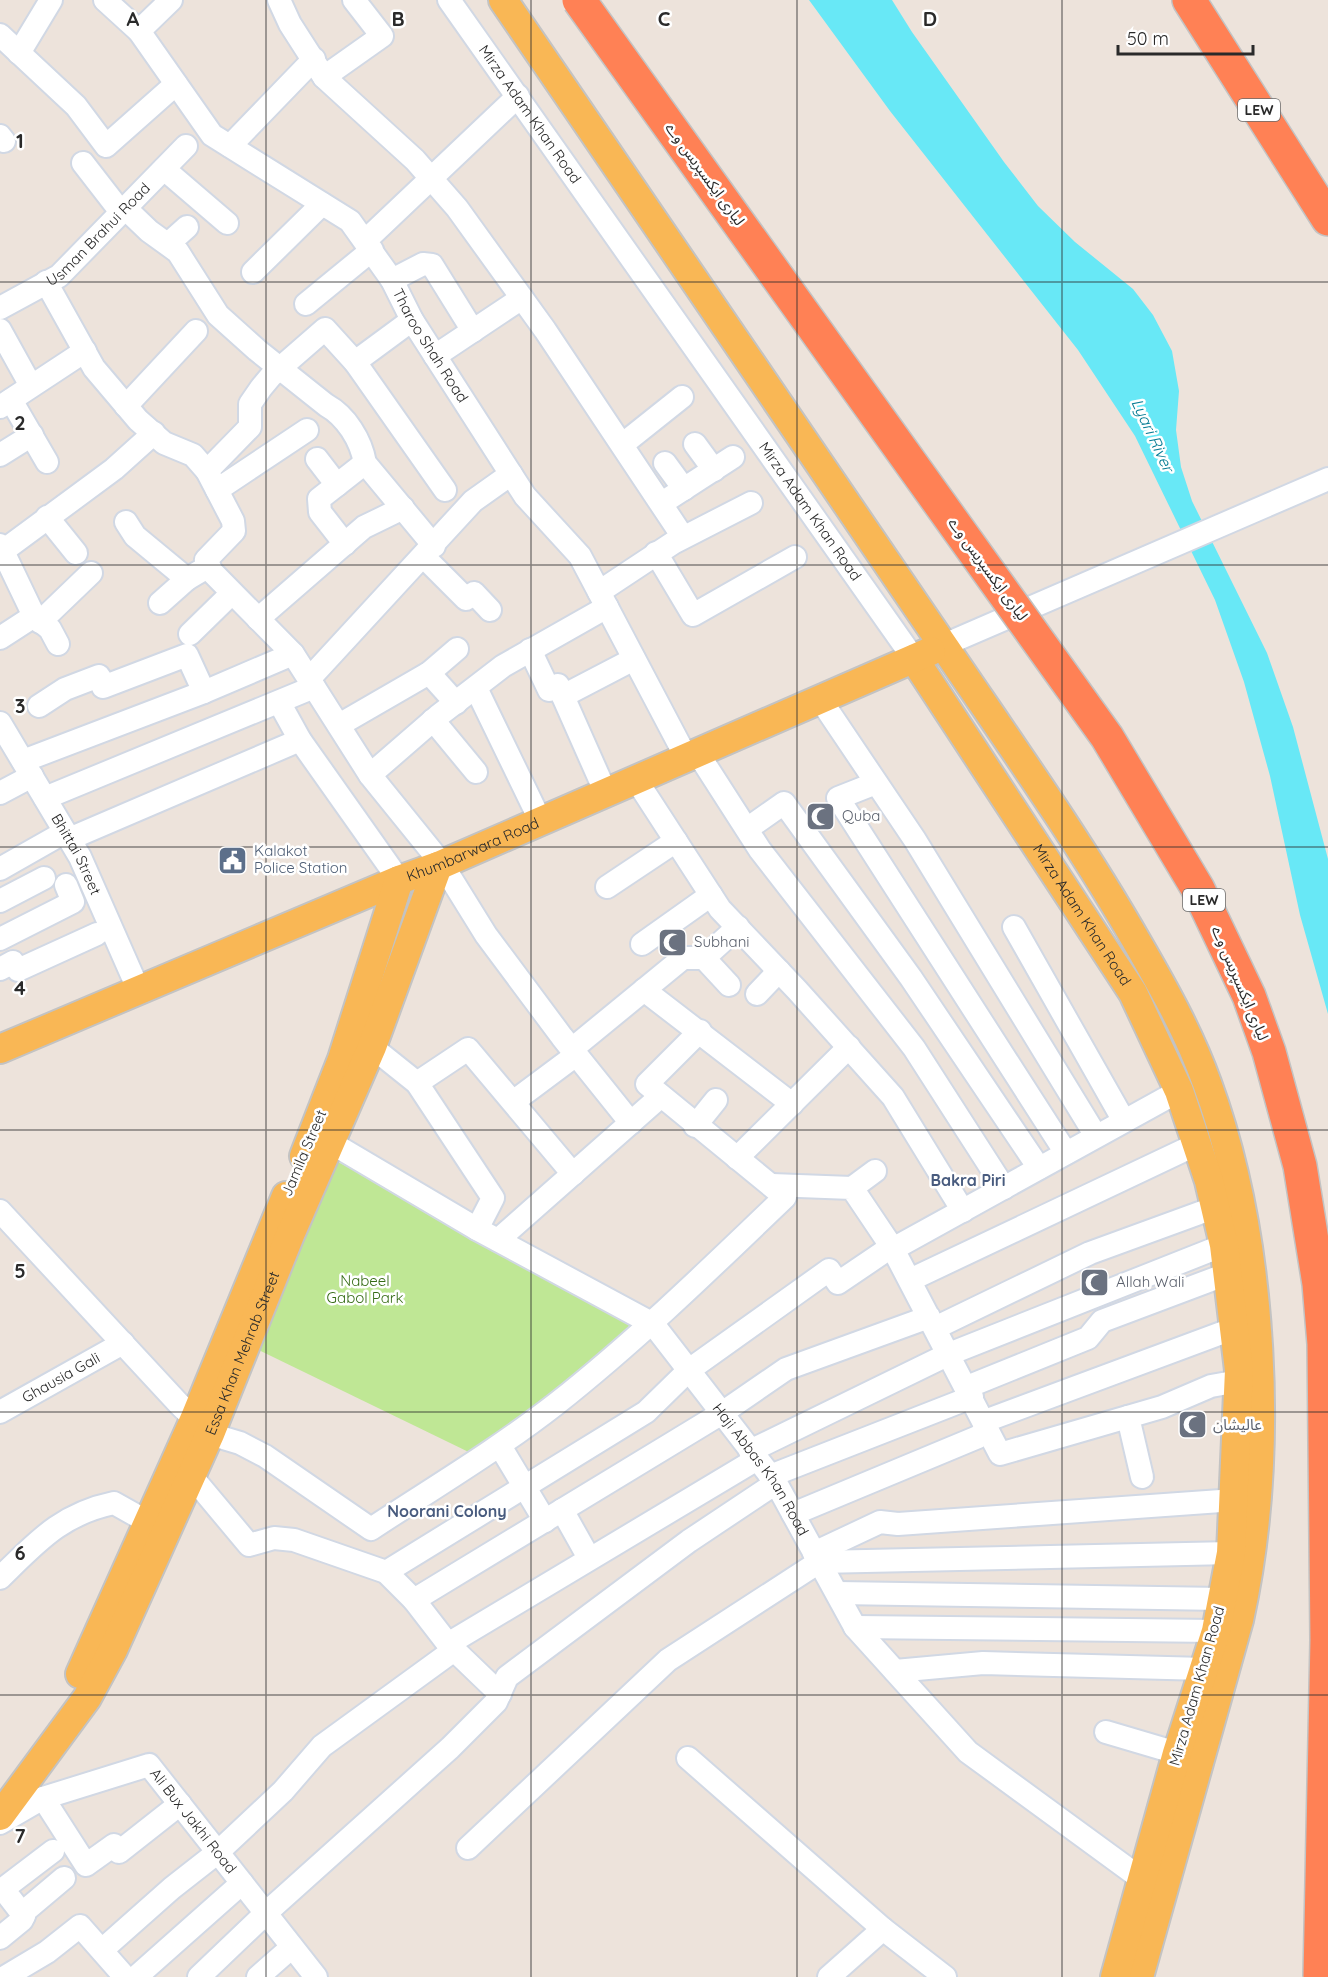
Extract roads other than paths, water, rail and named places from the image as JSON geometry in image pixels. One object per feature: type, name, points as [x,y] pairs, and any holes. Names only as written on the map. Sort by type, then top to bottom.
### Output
[{"type":"highway","name":"لیاری ایکسپریس وے","points":[[579,0],[1107,737],[1158,817],[1198,889],[1249,996],[1269,1052],[1300,1166],[1320,1296],[1326,1404],[1327,1640],[1320,1977]]},
{"type":"highway","name":"LEW","points":[[1189,0],[1328,219]]},
{"type":"main road","name":"Mirza Adam Khan Road","points":[[503,0],[1069,831],[1159,980],[1206,1081],[1224,1135],[1242,1212],[1255,1306],[1260,1391],[1257,1488],[1250,1571],[1239,1620],[1139,1977]]},
{"type":"main road","name":"Khumbarwara Road","points":[[0,1049],[399,880],[440,865],[540,819],[944,645]]},
{"type":"main road","name":"Mirza Adam Khan Road","points":[[914,659],[1133,993],[1179,1091],[1216,1207],[1224,1245],[1235,1328],[1239,1382],[1231,1553],[1216,1631],[1177,1754],[1115,1977]]},
{"type":"main road","name":"Essa Khan Mehrab Street","points":[[0,1816],[71,1720],[99,1677],[322,1137],[372,1047],[440,865]]},
{"type":"main road","name":"Jamila Street","points":[[322,1137],[399,880]]},
{"type":"main road","name":"Essa Khan Mehrab Street","points":[[0,1789],[59,1709],[83,1668],[148,1522],[184,1467]]},
{"type":"street","points":[[19,53],[51,0]]},
{"type":"street","name":"Tharoo Shah Road","points":[[105,0],[139,31],[212,135],[350,221],[392,280],[412,320],[525,496],[580,556],[634,659],[692,754],[820,929],[914,1048],[1004,1188]]},
{"type":"street","points":[[139,31],[171,0]]},
{"type":"street","points":[[279,0],[290,24],[319,68],[458,208],[623,444],[683,537]]},
{"type":"street","points":[[230,146],[319,68],[382,36],[354,0]]},
{"type":"street","name":"Mirza Adam Khan Road","points":[[449,0],[914,659]]},
{"type":"street","points":[[0,35],[76,106],[105,146],[176,84]]},
{"type":"street","points":[[306,304],[518,96]]},
{"type":"street","name":"Usman Brahui Road","points":[[0,308],[58,276],[186,146]]},
{"type":"street","points":[[83,163],[123,210],[178,252],[218,315],[326,405],[338,411],[363,451],[365,463],[403,508],[429,551],[466,599],[474,593],[490,610]]},
{"type":"street","points":[[164,169],[227,223]]},
{"type":"street","points":[[253,272],[322,204]]},
{"type":"street","points":[[168,244],[187,227]]},
{"type":"street","points":[[392,280],[423,264],[432,265],[473,331]]},
{"type":"street","points":[[46,282],[94,368],[126,406],[154,433],[164,442],[193,455],[212,480],[233,520],[234,531],[206,560],[209,566],[232,593],[293,654],[370,775],[440,865],[486,935],[574,1052],[632,1123]]},
{"type":"street","points":[[435,356],[522,298]]},
{"type":"street","points":[[355,362],[412,320]]},
{"type":"street","points":[[212,480],[250,427],[249,404],[280,368],[325,329],[355,362],[445,490]]},
{"type":"street","points":[[0,330],[31,386]]},
{"type":"street","points":[[126,406],[196,332]]},
{"type":"street","points":[[47,462],[32,435],[5,403],[85,351]]},
{"type":"street","points":[[623,444],[682,397]]},
{"type":"street","points":[[212,480],[307,430]]},
{"type":"street","points":[[58,644],[50,629],[37,619],[2,548],[114,469],[154,433]]},
{"type":"street","points":[[0,455],[32,435]]},
{"type":"street","points":[[695,444],[714,470]]},
{"type":"street","points":[[662,503],[733,457]]},
{"type":"street","points":[[317,459],[337,485]]},
{"type":"street","points":[[345,544],[320,512],[319,499],[365,463]]},
{"type":"street","points":[[665,463],[684,489]]},
{"type":"street","points":[[45,798],[279,702],[312,683],[473,501],[511,474]]},
{"type":"street","points":[[944,645],[1328,479]]},
{"type":"street","points":[[370,775],[433,720],[503,666],[603,600],[656,554],[683,537],[751,503]]},
{"type":"street","points":[[258,619],[364,527],[403,508]]},
{"type":"street","points":[[47,517],[76,553]]},
{"type":"street","points":[[126,522],[135,537],[187,579]]},
{"type":"street","points":[[656,554],[693,615],[795,557]]},
{"type":"street","points":[[160,603],[187,579],[209,566]]},
{"type":"street","points":[[0,638],[37,619],[91,573]]},
{"type":"street","points":[[190,634],[232,593]]},
{"type":"street","points":[[339,725],[429,673],[457,649]]},
{"type":"street","points":[[530,650],[549,690],[558,686],[605,791]]},
{"type":"street","points":[[0,793],[27,768],[293,654]]},
{"type":"street","points":[[39,706],[65,689],[99,676],[103,687],[187,655],[204,692]]},
{"type":"street","points":[[563,696],[634,659]]},
{"type":"street","points":[[429,673],[456,703]]},
{"type":"street","points":[[238,678],[253,713]]},
{"type":"street","points":[[476,688],[540,819]]},
{"type":"street","points":[[820,699],[876,783],[1096,1136]]},
{"type":"street","points":[[279,702],[300,740],[399,880]]},
{"type":"street","points":[[433,720],[476,771]]},
{"type":"street","name":"Bhittai Street","points":[[0,723],[80,857],[139,991]]},
{"type":"street","points":[[0,869],[67,835],[300,740]]},
{"type":"street","points":[[635,778],[711,895],[893,1097],[963,1211]]},
{"type":"street","points":[[876,783],[838,798],[1066,1153]]},
{"type":"street","points":[[747,829],[784,803],[911,978],[1038,1168]]},
{"type":"street","points":[[607,887],[676,841]]},
{"type":"street","points":[[0,902],[44,878]]},
{"type":"street","points":[[0,939],[73,902],[66,885]]},
{"type":"street","points":[[642,944],[711,895]]},
{"type":"street","points":[[513,1102],[682,958],[704,958],[738,927]]},
{"type":"street","points":[[1014,927],[1124,1121]]},
{"type":"street","points":[[0,969],[13,962],[18,970],[97,934]]},
{"type":"street","points":[[704,958],[729,985]]},
{"type":"street","points":[[756,994],[779,971]]},
{"type":"street","points":[[963,993],[996,973]]},
{"type":"street","points":[[644,990],[700,1030],[792,1104]]},
{"type":"street","points":[[0,1211],[202,1427],[265,1456],[371,1529],[500,1446],[653,1324],[785,1197],[646,1084],[700,1030]]},
{"type":"street","points":[[372,1047],[417,1083],[493,1198],[477,1229]]},
{"type":"street","points":[[737,1158],[849,1047]]},
{"type":"street","points":[[417,1083],[468,1049],[573,1174]]},
{"type":"street","points":[[386,1572],[646,1412],[689,1370],[829,1269],[838,1283],[892,1248],[1179,1091]]},
{"type":"street","points":[[498,1240],[661,1096]]},
{"type":"street","points":[[695,1126],[716,1100]]},
{"type":"street","name":"Haji Abbas Khan Road","points":[[322,1137],[477,1229],[653,1324],[763,1467],[793,1514],[855,1627],[968,1752],[1143,1880]]},
{"type":"street","points":[[910,1280],[1197,1144]]},
{"type":"street","points":[[772,1185],[852,1188],[875,1171]]},
{"type":"street","points":[[852,1188],[892,1248],[910,1280],[1000,1454],[1162,1407],[1211,1386],[1239,1382]]},
{"type":"street","points":[[414,1600],[722,1413],[786,1369],[801,1362],[932,1322],[1090,1253],[1216,1207]]},
{"type":"street","points":[[102,1950],[164,1895],[218,1852],[283,1791],[337,1733],[451,1647],[589,1558],[763,1467],[949,1354],[1224,1245]]},
{"type":"street","points":[[199,1977],[266,1913],[450,1749],[496,1702],[507,1677],[689,1541],[763,1467],[969,1392],[1088,1338],[1095,1328],[1106,1320],[1227,1274]]},
{"type":"street","points":[[793,1514],[978,1437],[986,1425],[1235,1328]]},
{"type":"street","name":"Ghausia Gali","points":[[0,1412],[123,1343]]},
{"type":"street","points":[[1128,1417],[1142,1477]]},
{"type":"street","points":[[500,1446],[524,1486],[589,1558]]},
{"type":"street","points":[[184,1467],[249,1545],[274,1538],[294,1540],[386,1572],[414,1600],[451,1647],[500,1694]]},
{"type":"street","points":[[468,1848],[668,1660],[817,1557],[880,1522],[898,1524],[1234,1500]]},
{"type":"street","points":[[0,1578],[49,1530],[90,1508],[114,1503],[148,1522]]},
{"type":"street","points":[[817,1557],[1231,1553]]},
{"type":"street","points":[[837,1593],[1222,1599]]},
{"type":"street","points":[[855,1627],[1216,1631]]},
{"type":"street","points":[[895,1671],[983,1663],[1205,1669]]},
{"type":"street","points":[[1106,1732],[1177,1754]]},
{"type":"street","points":[[688,1758],[883,1929],[945,1977]]},
{"type":"street","name":"Ali Bux Jakhi Road","points":[[0,1823],[43,1798],[149,1765],[316,1977]]},
{"type":"street","points":[[43,1798],[86,1865],[114,1845],[119,1852],[180,1804]]},
{"type":"street","points":[[24,1916],[3,1889],[53,1851]]},
{"type":"street","points":[[0,1938],[22,1920],[26,1910],[64,1878]]},
{"type":"street","points":[[136,1977],[160,1970],[242,1883]]},
{"type":"street","points":[[2,1977],[47,1952],[80,1926],[125,1977]]},
{"type":"street","points":[[829,1977],[883,1929]]},
{"type":"street","points":[[258,1977],[292,1947]]},
{"type":"water","name":"Lyari River","points":[[809,0],[892,0],[1004,162],[1038,206],[1075,242],[1133,289],[1153,315],[1172,351],[1179,391],[1176,430],[1181,467],[1192,501],[1267,653],[1293,727],[1328,859],[1328,1014],[1300,915],[1270,776],[1244,682],[1215,600],[1135,436],[1078,350],[890,111]]},
{"type":"place","name":"Quba","points":[[821,816]]},
{"type":"place","name":"Kalakot Police Station","points":[[233,860]]},
{"type":"place","name":"Subhani","points":[[673,942]]},
{"type":"place","name":"Allah Wali","points":[[1095,1282]]},
{"type":"place","name":"عالیشان","points":[[1192,1425]]},
{"type":"district","name":"Bakra Piri","points":[[968,1180]]},
{"type":"district","name":"Noorani Colony","points":[[447,1511]]},
{"type":"park label","name":"Nabeel Gabol Park","points":[[365,1290]]}]
